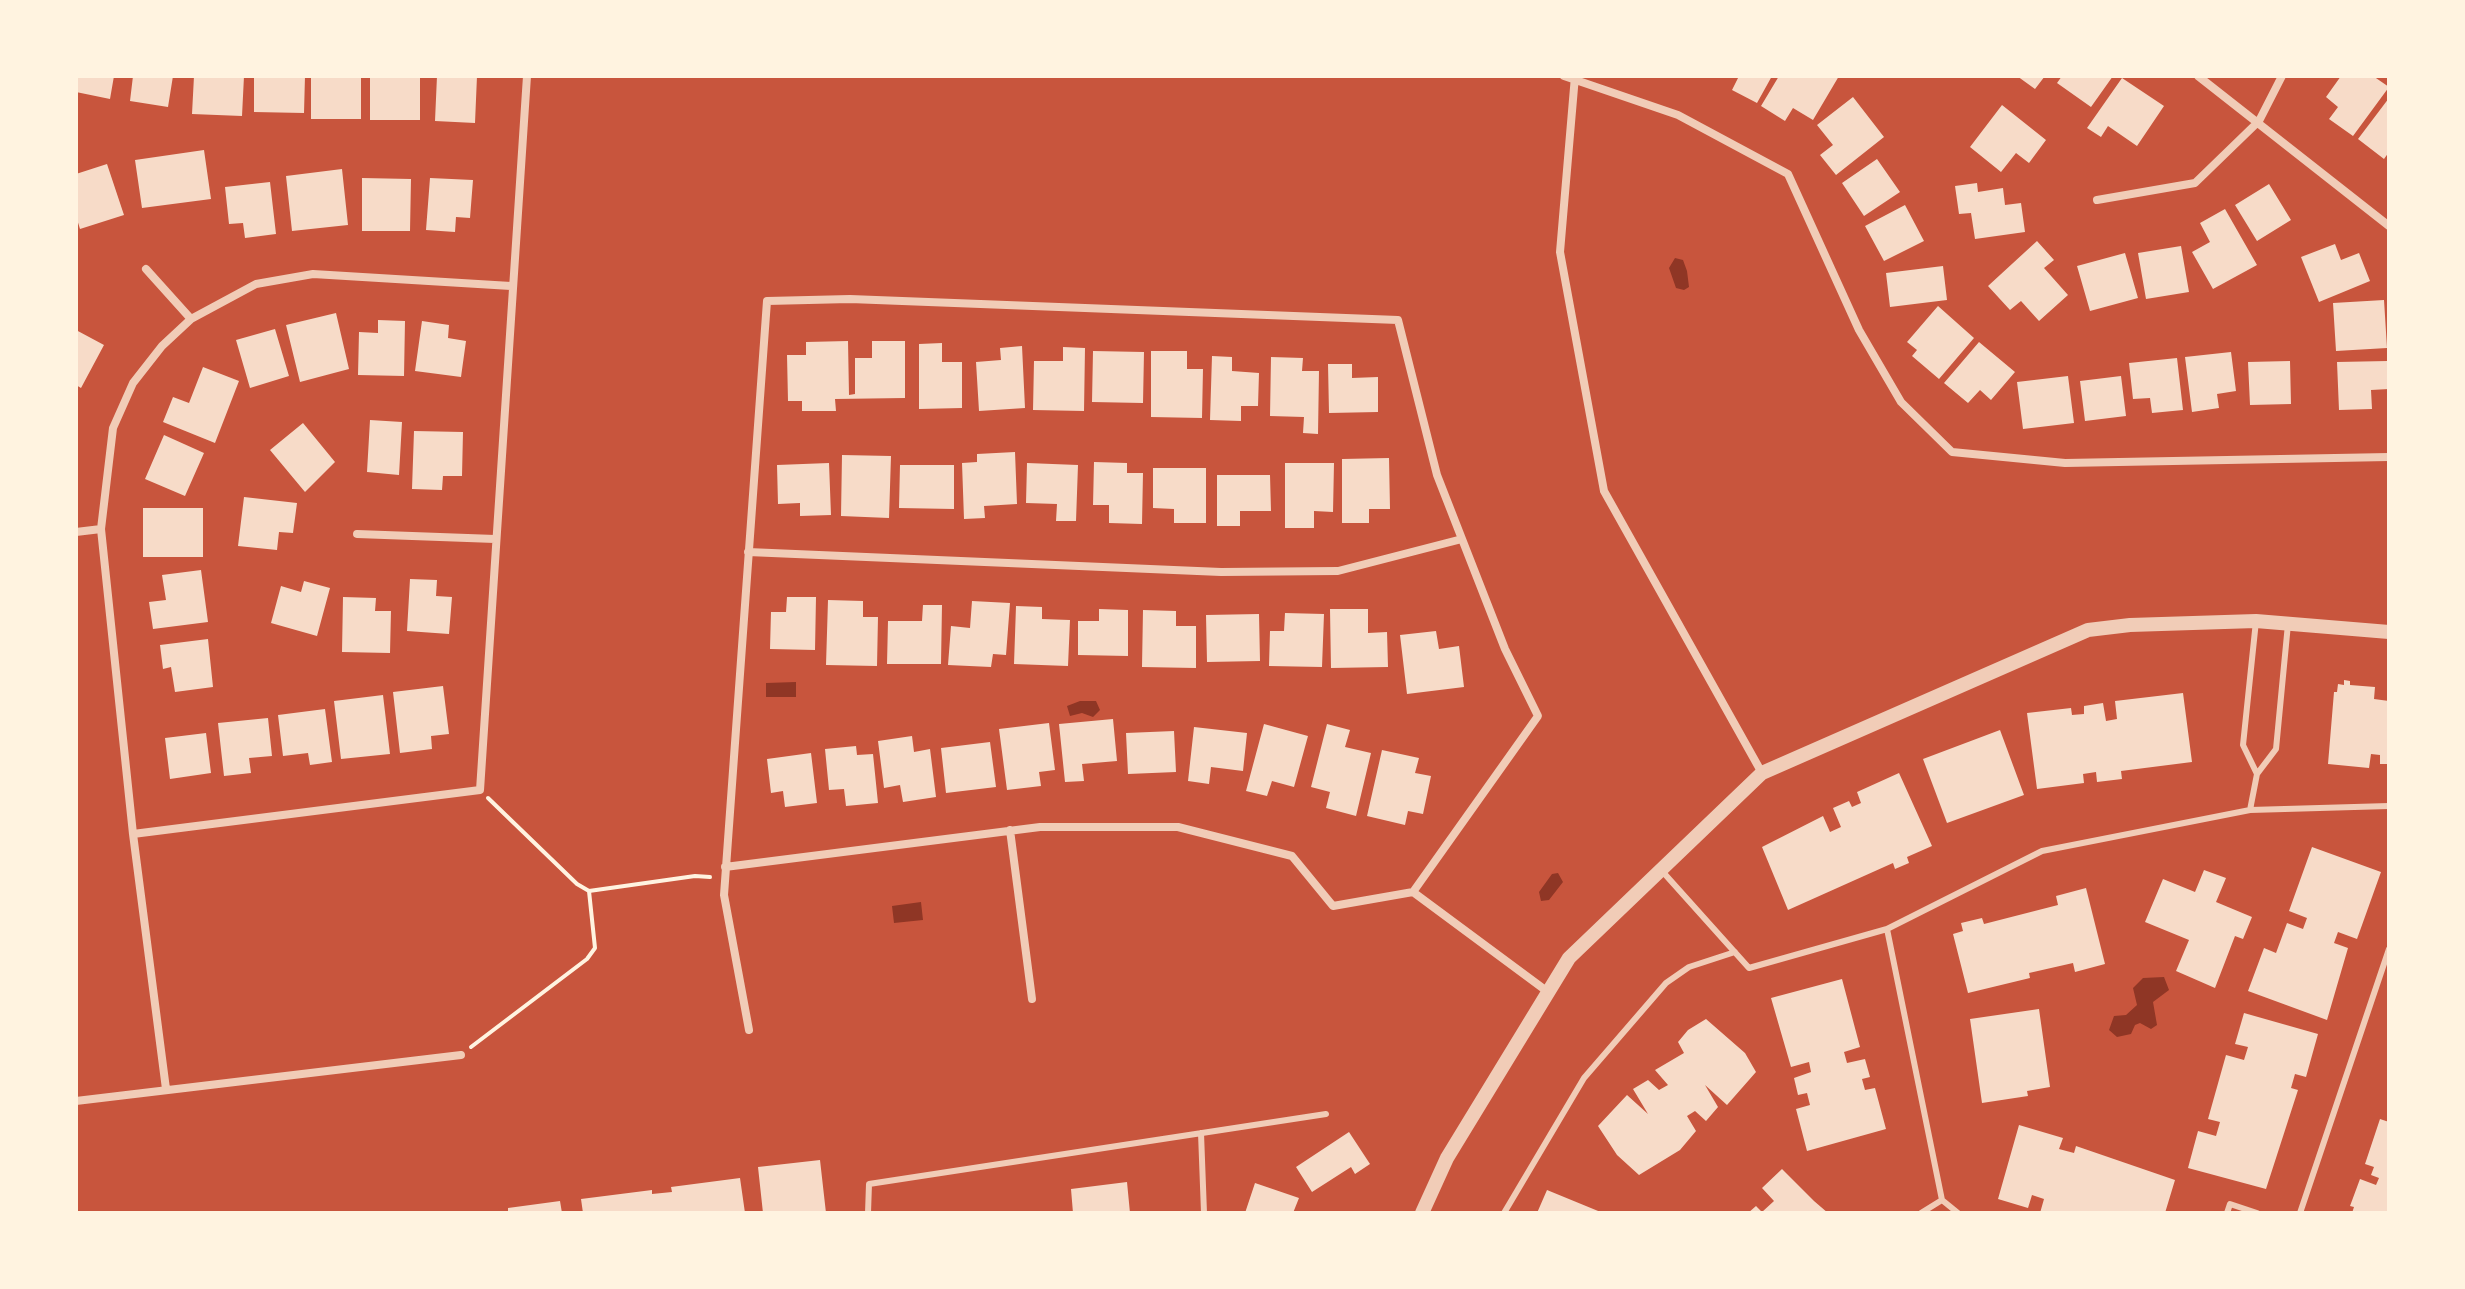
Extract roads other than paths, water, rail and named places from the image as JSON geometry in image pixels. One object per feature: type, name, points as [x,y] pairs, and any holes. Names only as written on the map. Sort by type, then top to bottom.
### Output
[{"type":"street","points":[[133,834],[480,790],[527,76]]},
{"type":"street","points":[[1564,76],[1678,115],[1788,174],[1859,330],[1901,402],[1952,452],[2065,463],[2389,457]]},
{"type":"street","points":[[2198,76],[2389,226]]},
{"type":"street","points":[[2097,200],[2195,183],[2259,121],[2282,76]]},
{"type":"street","points":[[1574,78],[1560,252],[1604,491],[1762,773]]},
{"type":"street","points":[[146,269],[191,319]]},
{"type":"street","points":[[166,1089],[133,834],[101,529],[113,428],[133,383],[162,346],[191,319],[256,284],[313,274],[511,286]]},
{"type":"street","points":[[725,867],[1040,827],[1178,827],[1292,856],[1333,906],[1413,892],[1538,716],[1505,649],[1437,475],[1398,320],[866,299],[767,301],[725,867],[726,909],[749,1030]]},
{"type":"street","points":[[76,532],[101,529]]},
{"type":"street","points":[[357,534],[495,539]]},
{"type":"street","points":[[748,552],[1221,572],[1338,571],[1462,539]]},
{"type":"street","points":[[1422,1213],[1447,1158],[1569,958],[1762,773],[2088,630],[2130,625],[2256,621],[2389,632]]},
{"type":"street","points":[[1010,830],[1032,999]]},
{"type":"street","points":[[1413,892],[1548,992]]},
{"type":"street","points":[[76,1101],[461,1055]]},
{"type":"lane","points":[[2256,621],[2243,745],[2257,774]]},
{"type":"lane","points":[[2250,810],[2257,774],[2276,749],[2288,624]]},
{"type":"lane","points":[[1659,869],[1749,968],[1887,929],[2042,851],[2250,810],[2389,806]]},
{"type":"lane","points":[[1887,929],[1942,1200],[1958,1213]]},
{"type":"lane","points":[[2300,1213],[2389,949]]},
{"type":"lane","points":[[1504,1213],[1584,1078],[1666,983],[1689,967],[1735,952]]},
{"type":"lane","points":[[868,1213],[869,1184],[1326,1114]]},
{"type":"lane","points":[[1201,1133],[1204,1213]]},
{"type":"lane","points":[[1921,1213],[1942,1200]]},
{"type":"lane","points":[[2227,1213],[2230,1204],[2257,1213]]}]
